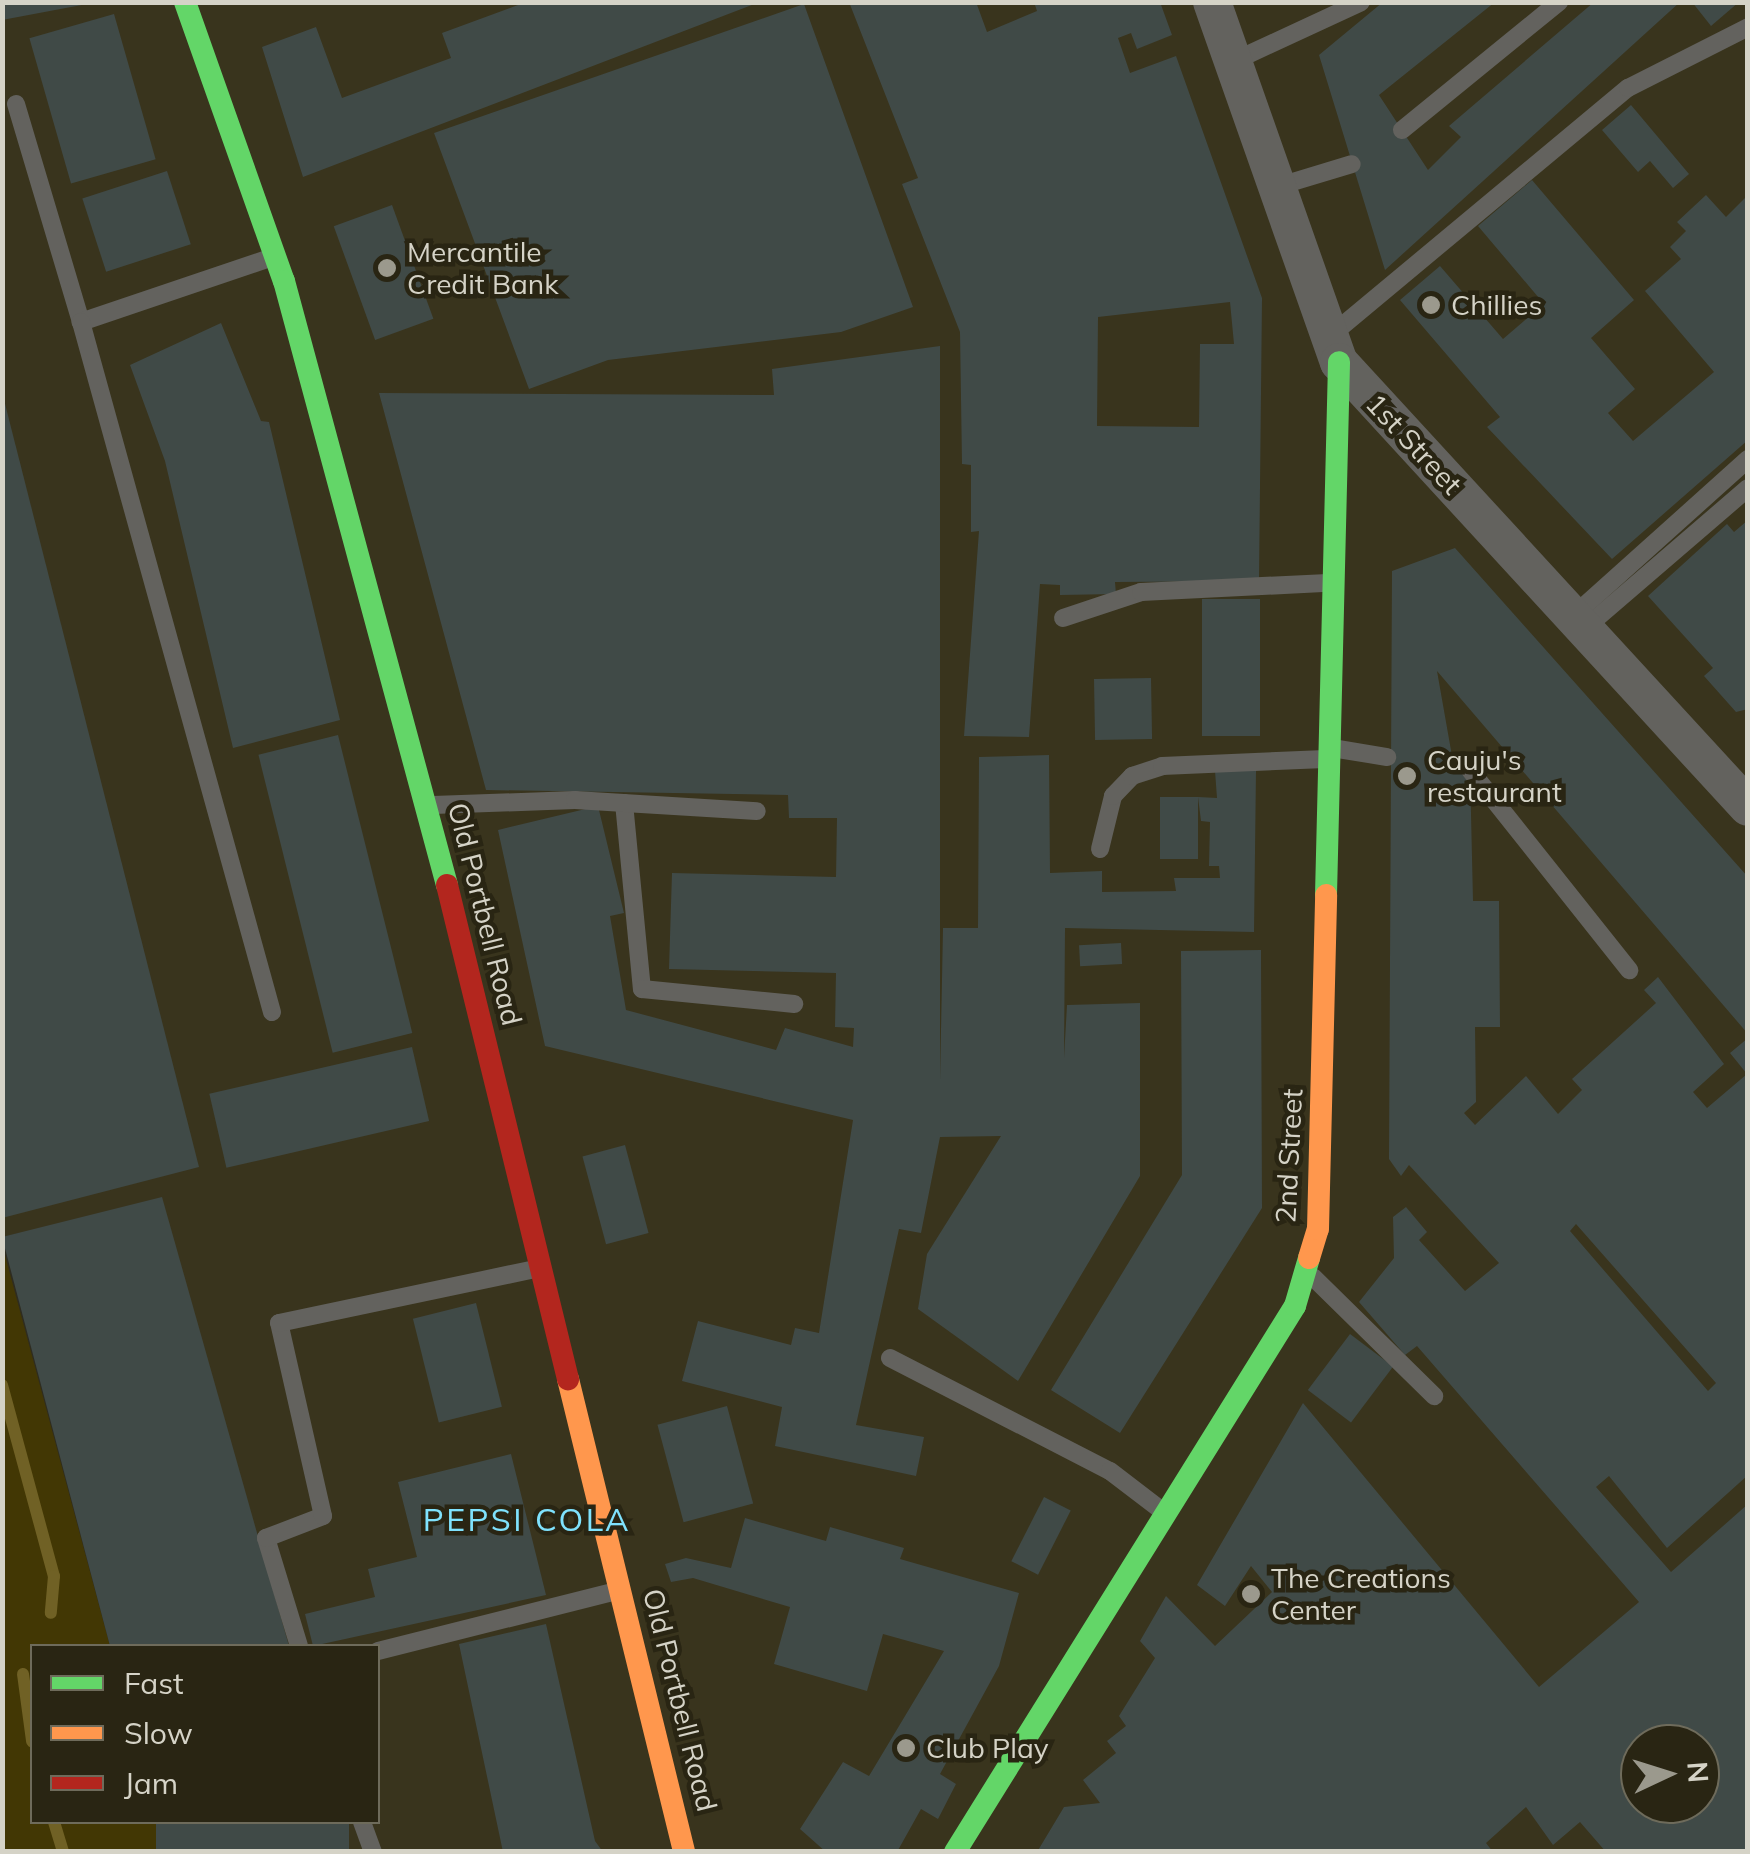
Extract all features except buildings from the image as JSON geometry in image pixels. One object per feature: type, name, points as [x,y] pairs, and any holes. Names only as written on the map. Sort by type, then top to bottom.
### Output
[{"type":"main road","name":"Old Portbell Road","points":[[185,2],[275,256],[427,805],[684,1852]]},
{"type":"main road","name":"2nd Street","points":[[955,1852],[1295,1306],[1318,1229],[1331,754],[1334,350]]},
{"type":"street","name":"1st Street","points":[[1212,2],[1334,350],[1748,807]]},
{"type":"lane","points":[[1232,62],[1360,2]]},
{"type":"lane","points":[[1402,130],[1559,2]]},
{"type":"lane","points":[[1334,350],[1628,88],[1748,28]]},
{"type":"lane","points":[[16,104],[81,322],[272,1012]]},
{"type":"lane","points":[[1276,187],[1352,164]]},
{"type":"lane","points":[[81,322],[275,256]]},
{"type":"lane","points":[[1579,623],[1748,459]]},
{"type":"lane","points":[[1579,623],[1748,488]]},
{"type":"lane","points":[[1063,618],[1141,592],[1334,583]]},
{"type":"lane","points":[[1100,849],[1113,796],[1132,776],[1162,766],[1331,754],[1387,756]]},
{"type":"lane","points":[[1470,770],[1629,970]]},
{"type":"lane","points":[[624,804],[642,988],[794,1004]]},
{"type":"lane","points":[[427,805],[624,804],[757,811]]},
{"type":"lane","points":[[298,1644],[266,1538],[323,1516],[279,1323],[542,1268]]},
{"type":"lane","points":[[1306,1270],[1434,1396]]},
{"type":"lane","points":[[890,1358],[1110,1471],[1166,1513]]},
{"type":"lane","points":[[380,1650],[622,1590]]},
{"type":"lane","points":[[363,1824],[373,1852]]},
{"type":"shaded area","points":[[3,3],[1747,3],[1747,1851],[210,1851],[199,1824],[380,1824],[380,1644],[135,1644],[19,1233],[3,1237]]},
{"type":"shaded area","points":[[2,1244],[109,1644],[30,1644],[30,1824],[157,1824],[164,1851],[3,1851]]},
{"type":"waterway","points":[[2,1385],[54,1576],[51,1613]]},
{"type":"waterway","points":[[23,1674],[30,1726]]},
{"type":"waterway","points":[[55,1824],[63,1852]]},
{"type":"traffic: fast","points":[[185,2],[284,281],[447,885]]},
{"type":"traffic: fast","points":[[1326,895],[1339,362]]},
{"type":"traffic: fast","points":[[955,1852],[1295,1306],[1309,1258]]},
{"type":"traffic: slow","points":[[1309,1258],[1318,1229],[1326,895]]},
{"type":"traffic: slow","points":[[568,1379],[684,1852]]},
{"type":"traffic: jam","points":[[447,885],[568,1379]]},
{"type":"place","name":"Mercantile Credit Bank","points":[[387,268]]},
{"type":"place","name":"Chillies","points":[[1431,305]]},
{"type":"place","name":"Cauju's restaurant","points":[[1407,776]]},
{"type":"place","name":"The Creations Center","points":[[1251,1594]]},
{"type":"place","name":"Club Play","points":[[906,1748]]},
{"type":"district","name":"PEPSI COLA","points":[[527,1519]]}]
